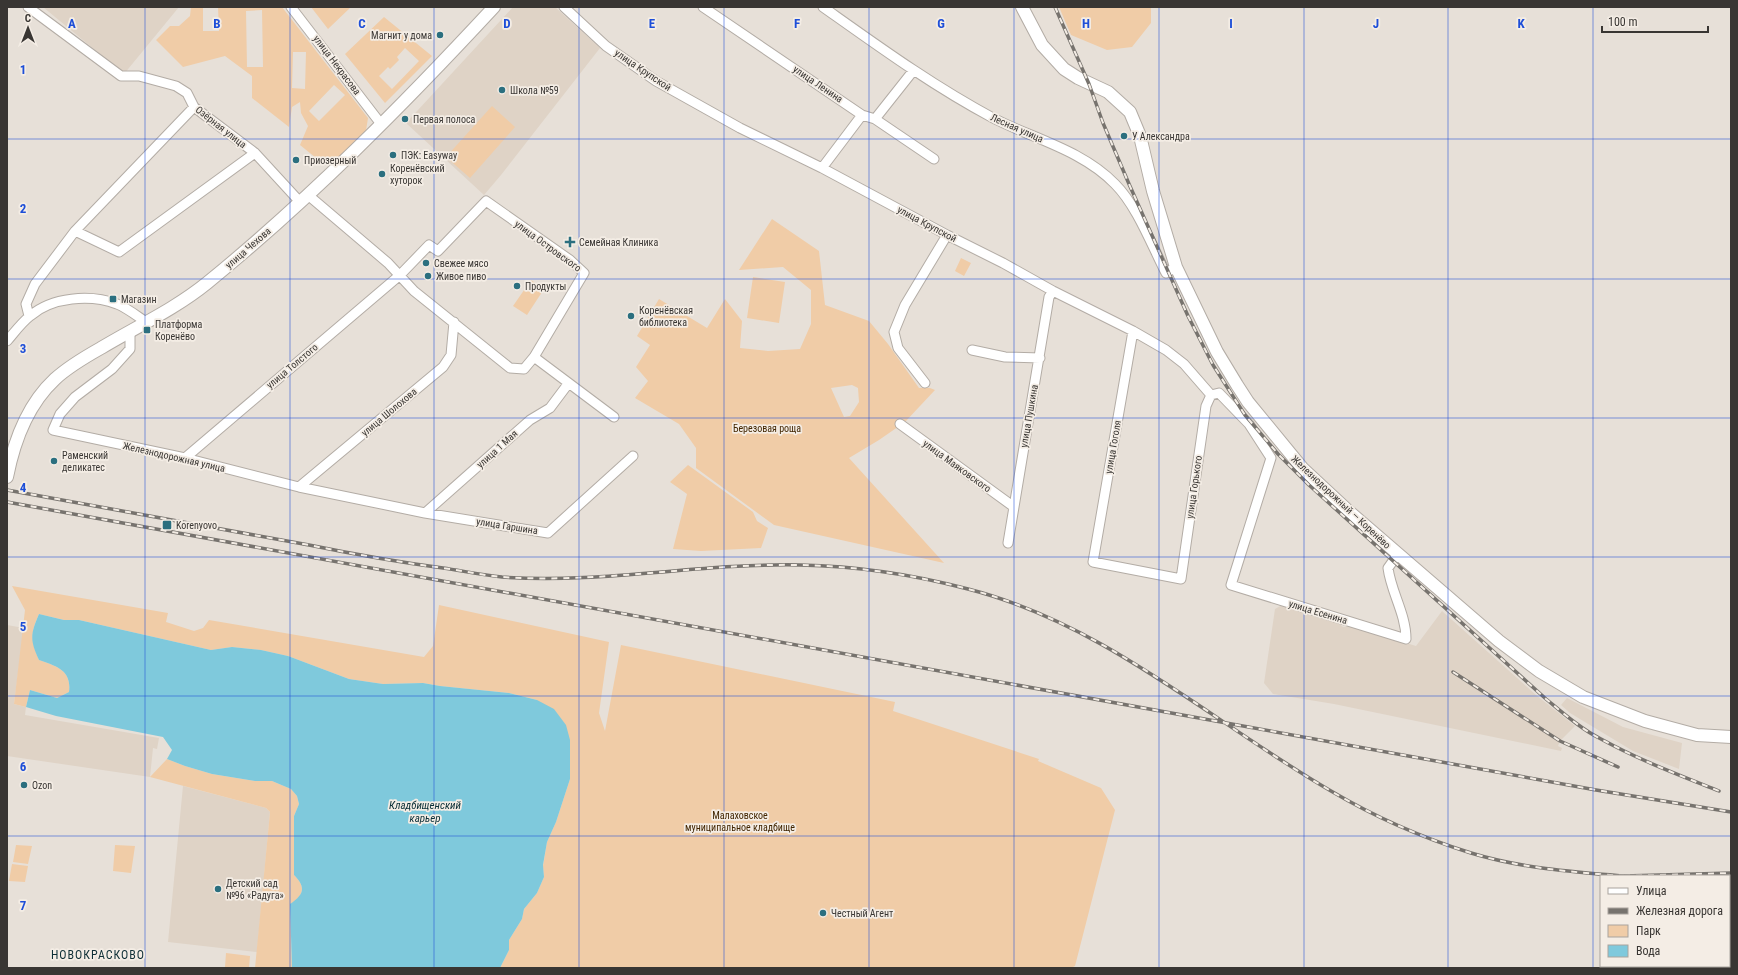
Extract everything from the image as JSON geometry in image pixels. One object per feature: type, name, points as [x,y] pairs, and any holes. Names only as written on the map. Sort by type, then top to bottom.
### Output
[{"type":"main road","name":"улица Чехова","points":[[7,477],[19,431],[32,406],[54,379],[82,359],[146,322],[206,284],[304,199],[381,124],[494,7]]},
{"type":"main road","name":"Железнодорожный — Коренёво","points":[[1022,7],[1042,45],[1064,69],[1078,78],[1108,92],[1130,112],[1140,136],[1153,192],[1176,267],[1217,352],[1248,402],[1303,469],[1398,554],[1504,645],[1539,671],[1583,697],[1645,721],[1696,735],[1731,736]]},
{"type":"street","name":"Озёрная улица","points":[[28,7],[121,76],[139,76],[176,86],[187,93],[194,106],[255,153],[304,199]]},
{"type":"street","name":"улица Некрасова","points":[[291,7],[381,124]]},
{"type":"street","name":"улица Крупской","points":[[564,7],[602,43],[656,81],[740,128],[822,168],[947,235],[1003,263],[1053,291],[1132,331],[1166,350],[1184,364],[1211,395],[1219,393],[1249,424],[1271,458],[1231,585]]},
{"type":"street","name":"улица Ленина","points":[[703,7],[862,115],[875,119],[934,159]]},
{"type":"street","name":"Лесная улица","points":[[823,7],[913,70],[995,119],[1061,148],[1091,164],[1115,183],[1126,195],[1166,273],[1176,267]]},
{"type":"street","points":[[875,119],[913,70]]},
{"type":"street","points":[[30,316],[26,304],[35,284],[75,231],[194,106]]},
{"type":"street","points":[[822,168],[862,115]]},
{"type":"street","points":[[75,231],[119,252],[255,153]]},
{"type":"street","name":"улица Островского","points":[[304,199],[400,275],[414,291],[510,368],[524,369],[534,357],[584,273],[570,260],[486,201],[438,251],[429,245],[400,275]]},
{"type":"street","points":[[925,384],[898,348],[894,332],[905,305],[947,235]]},
{"type":"street","name":"улица Толстого","points":[[184,458],[400,275]]},
{"type":"street","name":"улица Пушкина","points":[[1008,542],[1049,297],[1053,291]]},
{"type":"street","points":[[7,341],[30,316],[51,305],[68,300],[85,298],[118,304],[146,322]]},
{"type":"street","name":"улица Шолохова","points":[[299,487],[443,367],[451,355],[454,322]]},
{"type":"street","name":"Железнодорожная улица","points":[[130,331],[130,349],[112,369],[75,397],[60,414],[53,430],[184,458],[299,487],[425,513]]},
{"type":"street","name":"улица Гоголя","points":[[1132,331],[1093,562],[1181,579]]},
{"type":"street","points":[[972,350],[1005,357],[1040,358]]},
{"type":"street","points":[[534,357],[614,417]]},
{"type":"street","name":"улица 1 Мая","points":[[425,513],[530,420],[550,408],[568,384]]},
{"type":"street","name":"улица Горького","points":[[1181,579],[1206,406],[1211,395]]},
{"type":"street","name":"улица Маяковского","points":[[900,424],[1014,507]]},
{"type":"street","name":"улица Гаршина","points":[[425,513],[548,533],[633,456]]},
{"type":"street","name":"улица Есенина","points":[[1231,585],[1406,639],[1406,627],[1390,582],[1388,568],[1398,554]]},
{"type":"shaded area","points":[[43,7],[179,7],[124,74]]},
{"type":"shaded area","name":"Школа №59","points":[[513,7],[555,7],[600,48],[484,195],[406,123]]},
{"type":"shaded area","points":[[1282,605],[1339,623],[1343,627],[1350,626],[1416,646],[1442,611],[1536,695],[1575,726],[1560,741],[1558,746],[1562,748],[1561,751],[1334,704],[1273,694],[1264,683],[1275,609]]},
{"type":"shaded area","points":[[7,625],[24,628],[14,704],[26,707],[25,715],[159,738],[157,749],[153,748],[150,777],[7,756]]},
{"type":"shaded area","points":[[1567,698],[1623,727],[1682,743],[1679,769],[1633,751],[1570,713],[1561,705]]},
{"type":"shaded area","name":"Детский сад №96 «Радуга»","points":[[183,786],[266,808],[270,812],[257,952],[168,942]]},
{"type":"green space","points":[[191,7],[203,7],[203,31],[219,31],[218,7],[282,7],[368,118],[365,137],[335,160],[321,162],[300,145],[308,126],[301,113],[300,102],[292,107],[289,127],[252,98],[252,76],[225,56],[183,67],[156,40],[170,26],[179,26],[190,16]],"holes":[[[262,10],[263,67],[247,67],[246,11]],[[293,52],[306,52],[305,89],[292,88]],[[334,85],[345,95],[319,121],[309,111]]]},
{"type":"green space","points":[[311,7],[351,7],[328,29]]},
{"type":"green space","points":[[1059,7],[1151,7],[1151,23],[1132,47],[1107,50],[1071,35]]},
{"type":"green space","points":[[384,17],[432,56],[385,103],[345,54]],"holes":[[[405,48],[419,61],[392,89],[379,76],[388,67],[390,69],[399,60],[397,57]]]},
{"type":"green space","points":[[492,106],[515,127],[470,178],[446,157]]},
{"type":"green space","name":"Березовая роща","points":[[772,219],[819,251],[825,305],[869,321],[888,344],[919,388],[930,388],[935,390],[905,422],[849,458],[944,563],[774,525],[696,468],[696,448],[679,424],[635,398],[648,381],[636,367],[650,345],[637,336],[659,299],[707,328],[725,299],[742,321],[740,348],[768,351],[800,349],[811,324],[811,290],[783,267],[739,270]],"holes":[[[852,385],[858,388],[859,402],[850,416],[844,417],[831,388]]]},
{"type":"green space","points":[[961,258],[971,263],[964,276],[955,271]]},
{"type":"green space","points":[[753,277],[785,282],[779,323],[747,318]]},
{"type":"green space","points":[[531,280],[544,289],[527,315],[513,306]]},
{"type":"green space","points":[[688,465],[753,512],[757,521],[768,528],[761,548],[701,551],[673,549],[687,494],[670,482]]},
{"type":"green space","name":"Малаховское муниципальное кладбище","points":[[12,586],[168,613],[166,622],[194,631],[203,628],[209,620],[424,657],[433,646],[439,605],[609,642],[599,713],[605,731],[621,645],[895,702],[893,711],[1039,759],[1038,761],[1101,788],[1115,810],[1075,966],[1071,968],[500,968],[509,950],[509,940],[522,919],[524,909],[537,893],[544,877],[543,866],[547,842],[556,822],[570,779],[537,700],[509,693],[423,683],[383,684],[349,679],[288,656],[261,650],[232,647],[211,650],[79,620],[64,620],[39,614],[33,632],[33,642],[36,653],[39,660],[62,670],[68,679],[69,692],[57,698],[30,690],[26,707],[14,704],[25,610]]},
{"type":"green space","points":[[167,759],[212,774],[255,781],[272,781],[291,789],[297,796],[299,804],[294,816],[294,875],[301,884],[302,891],[298,898],[290,905],[292,968],[255,968],[270,812],[266,808],[150,777]]},
{"type":"green space","points":[[16,845],[32,846],[28,864],[13,862]]},
{"type":"green space","points":[[115,845],[135,846],[131,873],[113,871]]},
{"type":"green space","points":[[12,864],[28,866],[25,882],[9,881]]},
{"type":"green space","points":[[226,953],[250,956],[249,968],[225,967]]},
{"type":"water","name":"Кладбищенский карьер","points":[[39,614],[64,620],[79,620],[211,650],[232,647],[261,650],[288,656],[349,679],[383,684],[423,683],[509,693],[537,700],[554,709],[566,725],[570,740],[570,779],[556,822],[547,842],[543,865],[544,877],[537,893],[524,909],[522,919],[509,940],[509,950],[500,968],[292,968],[290,904],[298,898],[302,891],[301,884],[294,875],[294,816],[299,804],[297,796],[291,789],[272,781],[255,781],[212,774],[167,759],[172,750],[163,737],[56,716],[26,707],[30,690],[57,698],[69,692],[68,679],[62,670],[39,660],[36,653],[32,637]]},
{"type":"railway","points":[[1055,7],[1089,84],[1103,123],[1129,184],[1188,316],[1213,365],[1245,415],[1278,454],[1309,485],[1546,699],[1572,720],[1615,747],[1659,767],[1719,791]]},
{"type":"railway","points":[[7,490],[376,558],[502,577],[577,578],[725,567],[800,565],[863,569],[927,579],[948,584],[1018,605],[1066,626],[1112,650],[1331,791],[1365,810],[1417,834],[1471,853],[1508,862],[1565,871],[1611,875]]},
{"type":"railway","points":[[7,502],[1596,790],[1731,812]]},
{"type":"railway","points":[[1453,672],[1560,741],[1618,767]]},
{"type":"railway","points":[[1660,875],[1731,873]]},
{"type":"place","name":"Магнит у дома","points":[[440,35]]},
{"type":"place","name":"Школа №59","points":[[502,90]]},
{"type":"place","name":"Первая полоса","points":[[405,119]]},
{"type":"place","name":"У Александра","points":[[1124,136]]},
{"type":"place","name":"ПЭК: Easyway","points":[[393,155]]},
{"type":"place","name":"Приозерный","points":[[296,160]]},
{"type":"place","name":"Коренёвский хуторок","points":[[382,174]]},
{"type":"place","name":"Семейная Клиника","points":[[570,242]]},
{"type":"place","name":"Свежее мясо","points":[[426,263]]},
{"type":"place","name":"Живое пиво","points":[[428,276]]},
{"type":"place","name":"Продукты","points":[[517,286]]},
{"type":"place","name":"Магазин","points":[[113,299]]},
{"type":"place","name":"Коренёвская библиотека","points":[[631,316]]},
{"type":"place","name":"Платформа Коренёво","points":[[147,330]]},
{"type":"place","name":"Раменский деликатес","points":[[54,461]]},
{"type":"place","name":"Korenyovo","points":[[167,525]]},
{"type":"place","name":"Ozon","points":[[24,785]]},
{"type":"place","name":"Детский сад №96 «Радуга»","points":[[218,889]]},
{"type":"place","name":"Честный Агент","points":[[823,913]]},
{"type":"district","name":"НОВОКРАСКОВО","points":[[98,955]]}]
